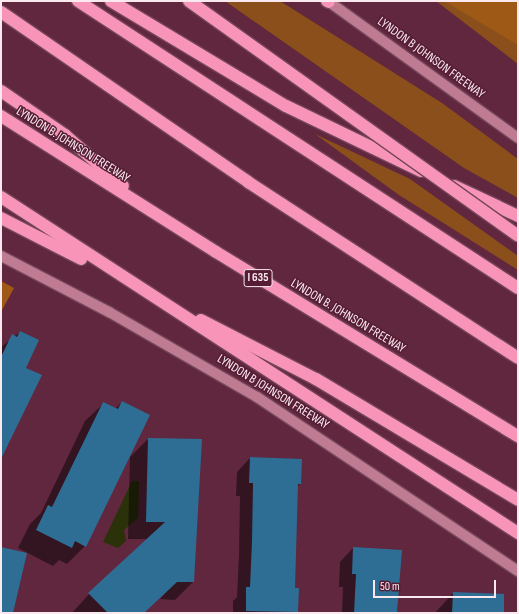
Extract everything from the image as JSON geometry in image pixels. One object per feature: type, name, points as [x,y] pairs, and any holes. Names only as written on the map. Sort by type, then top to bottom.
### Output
[{"type":"highway","points":[[78,1],[518,288]]},
{"type":"highway","points":[[111,1],[286,106],[518,216]]},
{"type":"highway","points":[[189,1],[518,236]]},
{"type":"highway","points":[[1,12],[261,191],[518,358]]},
{"type":"highway","points":[[1,91],[65,135],[150,210]]},
{"type":"highway","name":"LYNDON B. JOHNSON FREEWAY","points":[[1,116],[150,210],[518,436]]},
{"type":"highway","points":[[1,196],[518,534]]},
{"type":"highway","points":[[1,218],[316,379],[518,500]]},
{"type":"main road","name":"LYNDON B JOHNSON FREEWAY","points":[[328,1],[518,138]]},
{"type":"main road","name":"LYNDON B JOHNSON FREEWAY","points":[[1,256],[109,312],[257,397],[518,571]]},
{"type":"shaded area","points":[[225,1],[280,1],[442,103],[518,159],[518,198],[464,168]]},
{"type":"shaded area","points":[[436,1],[518,1],[518,64]]},
{"type":"shaded area","points":[[444,1],[518,1],[518,45]]},
{"type":"shaded area","points":[[315,134],[410,179],[518,256],[518,270],[399,195]]},
{"type":"shaded area","points":[[1,281],[14,288],[1,312]]},
{"type":"shaded area","points":[[132,481],[139,481],[138,518],[124,530],[126,541],[118,548],[103,542]]},
{"type":"building","points":[[20,331],[39,340],[26,368],[42,375],[1,459],[1,357],[12,334],[17,337]]},
{"type":"building","points":[[122,401],[150,415],[86,547],[75,541],[72,548],[36,530],[48,505],[52,507],[103,402],[118,409]]},
{"type":"building","points":[[148,438],[202,439],[194,582],[177,582],[144,613],[108,613],[88,593],[165,522],[146,522]]},
{"type":"building","points":[[250,457],[302,459],[301,484],[298,484],[295,588],[299,588],[298,612],[246,611],[246,587],[250,587],[252,541],[253,483],[249,483]]},
{"type":"building","points":[[1,547],[27,553],[13,613],[1,613]]},
{"type":"building","points":[[353,547],[402,550],[397,613],[354,613],[356,574],[352,574]]},
{"type":"building","points":[[453,592],[504,594],[504,613],[452,613]]}]
